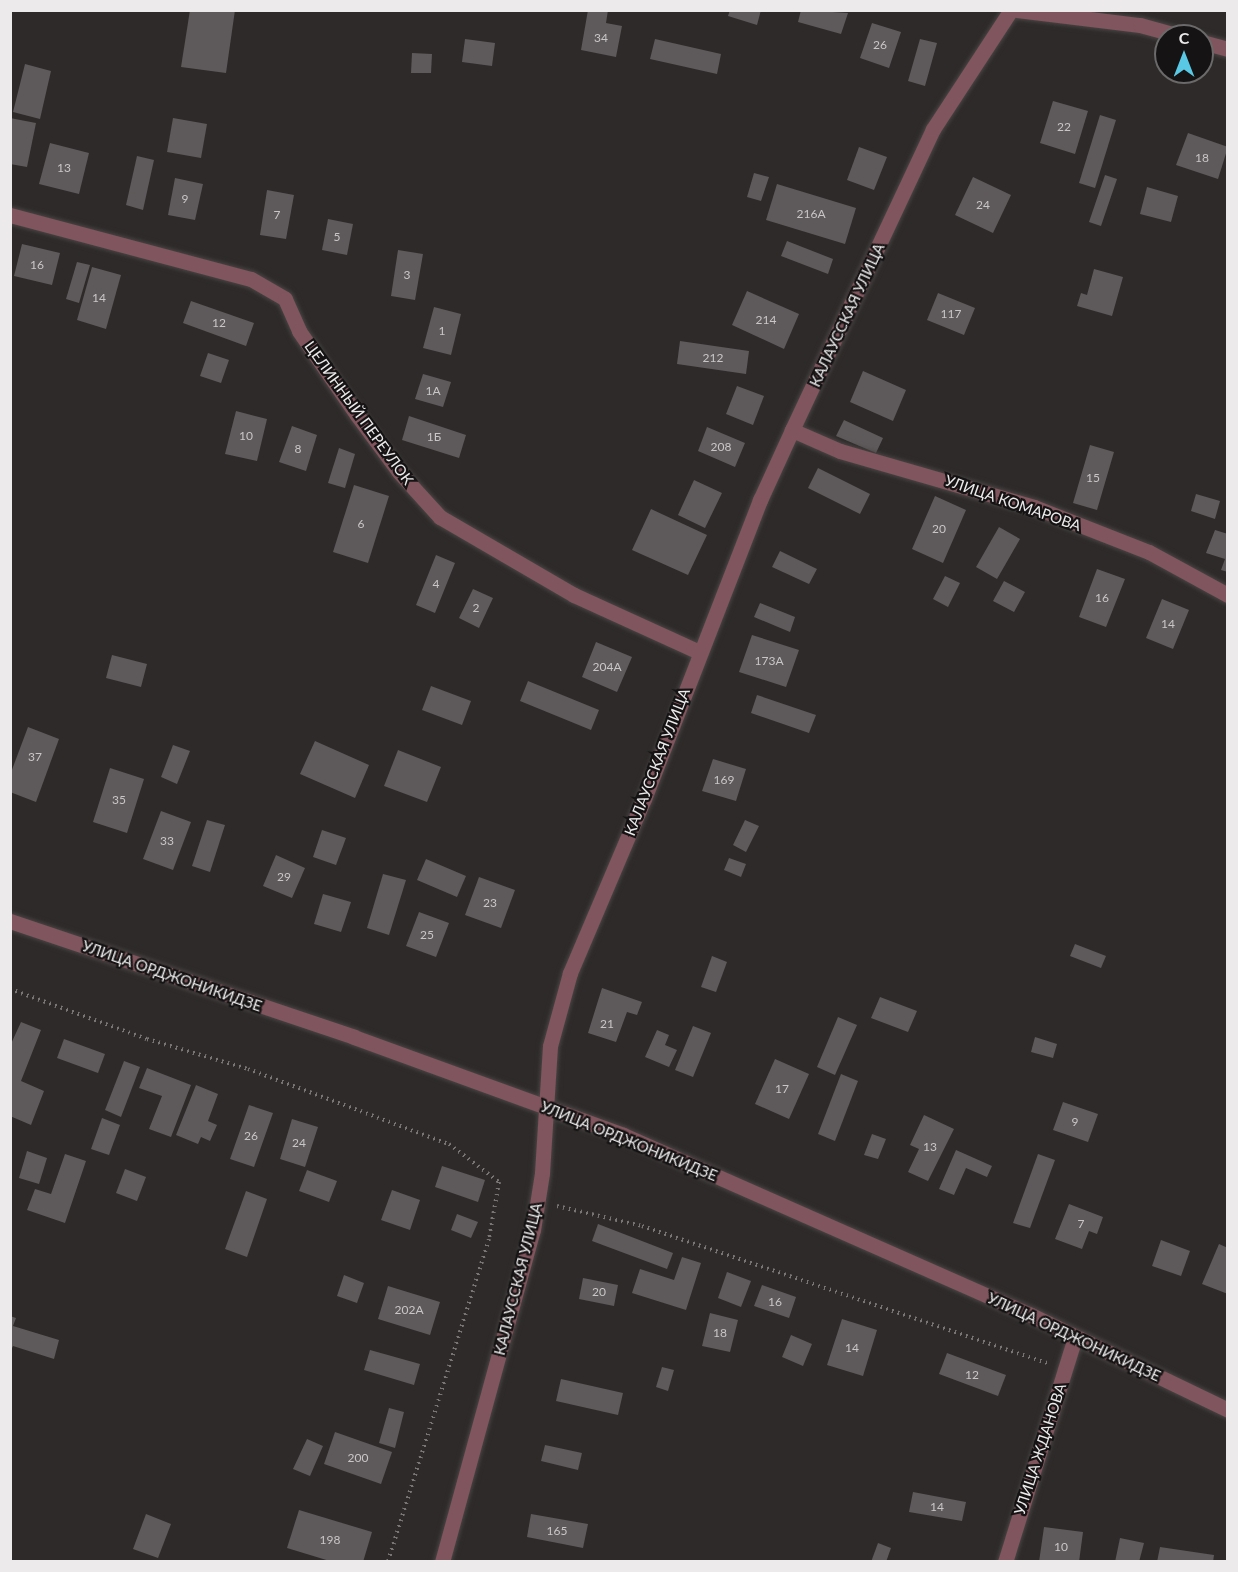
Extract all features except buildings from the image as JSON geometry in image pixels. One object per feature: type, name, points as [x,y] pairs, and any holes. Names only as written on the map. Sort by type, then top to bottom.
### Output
[{"type":"street","name":"КАЛАУССКАЯ УЛИЦА","points":[[442,1562],[537,1202],[550,1046],[570,973],[644,799],[699,652],[792,430],[933,129],[1011,10]]},
{"type":"street","points":[[1017,10],[1140,25],[1154,29]]},
{"type":"street","name":"ЦЕЛИННЫЙ ПЕРЕУЛОК","points":[[10,214],[251,279],[285,299],[299,331],[357,415],[399,472],[440,517],[574,595],[699,652]]},
{"type":"street","name":"УЛИЦА КОМАРОВА","points":[[792,430],[840,451],[1034,507],[1149,552],[1227,595]]},
{"type":"street","name":"УЛИЦА ОРДЖОНИКИДЗЕ","points":[[10,921],[354,1036],[546,1108],[743,1187],[1075,1336],[1227,1410]]},
{"type":"street","name":"УЛИЦА ЖДАНОВА","points":[[1005,1562],[1075,1336]]},
{"type":"path","points":[[10,989],[147,1039],[248,1069],[449,1144],[499,1182],[489,1239],[388,1562]]},
{"type":"path","points":[[537,1202],[642,1226],[1065,1369]]}]
